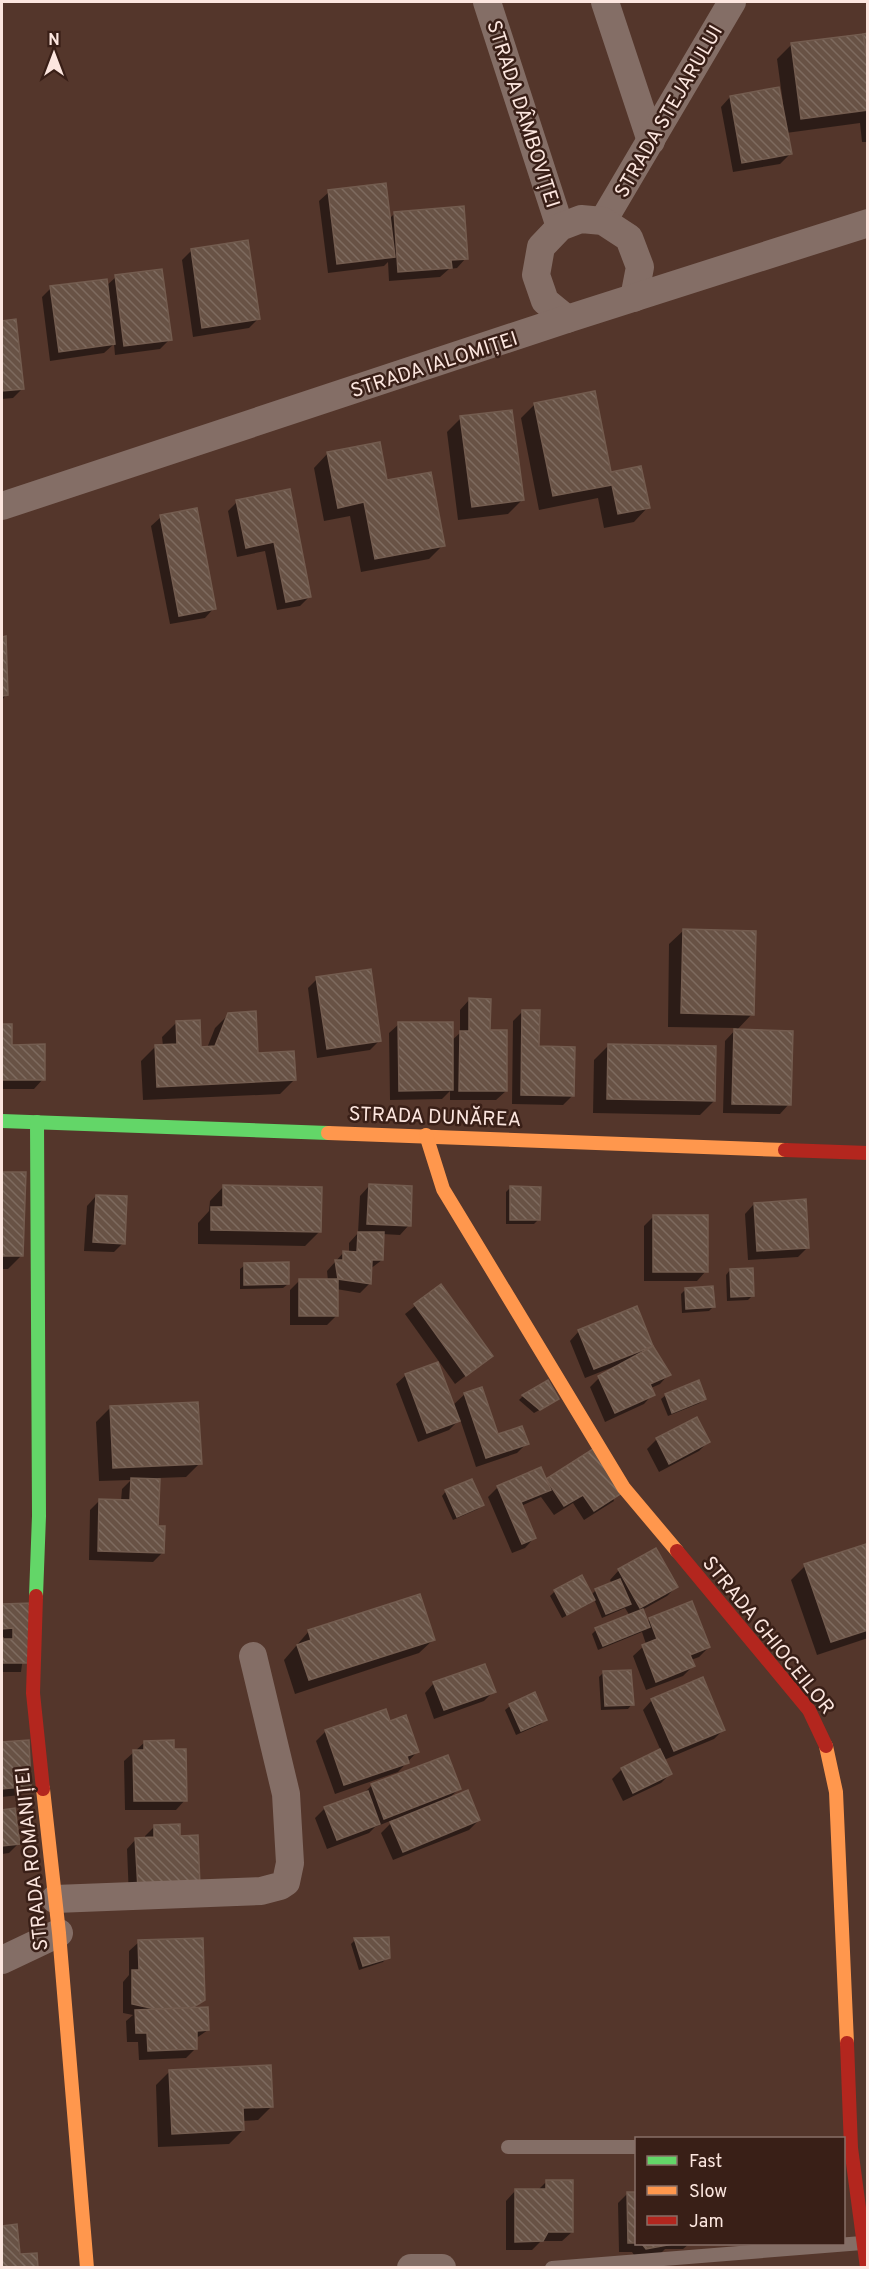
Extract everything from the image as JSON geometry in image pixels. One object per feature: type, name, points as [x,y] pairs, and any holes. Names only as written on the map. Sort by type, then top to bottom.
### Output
[{"type":"street","name":"STRADA DÂMBOVIȚEI","points":[[487,2],[560,226]]},
{"type":"street","points":[[605,2],[651,141]]},
{"type":"street","name":"STRADA STEJARULUI","points":[[603,221],[732,2]]},
{"type":"street","points":[[567,319],[545,301],[536,275],[542,247],[560,226],[581,219],[603,221],[629,238],[640,267],[634,298]]},
{"type":"street","name":"STRADA IALOMIȚEI","points":[[2,506],[567,319],[867,223]]},
{"type":"street","name":"STRADA DUNĂREA","points":[[2,1121],[867,1153]]},
{"type":"street","name":"STRADA ROMANIȚEI","points":[[37,1122],[39,1516],[33,1693],[59,1933],[87,2268]]},
{"type":"street","name":"STRADA GHIOCEILOR","points":[[426,1135],[443,1189],[624,1488],[809,1710],[823,1736],[832,1765],[836,1792],[847,2148],[867,2268]]},
{"type":"street","points":[[55,1899],[261,1891],[286,1882],[290,1863],[286,1794],[253,1656]]},
{"type":"street","points":[[2,1960],[59,1933]]},
{"type":"street","points":[[411,2268],[442,2268]]},
{"type":"lane","points":[[508,2147],[635,2147]]},
{"type":"lane","points":[[845,2244],[862,2243]]},
{"type":"lane","points":[[552,2268],[837,2245]]},
{"type":"building","points":[[868,33],[868,67],[863,34]]},
{"type":"building","points":[[863,34],[868,67],[868,110],[801,119],[791,43]]},
{"type":"building","points":[[779,87],[792,154],[742,163],[730,96]]},
{"type":"building","points":[[386,183],[395,257],[337,264],[328,190]]},
{"type":"building","points":[[464,206],[468,259],[451,260],[452,268],[398,272],[394,212]]},
{"type":"building","points":[[248,240],[260,319],[202,328],[191,249]]},
{"type":"building","points":[[162,269],[172,340],[124,346],[115,275]]},
{"type":"building","points":[[107,279],[115,344],[59,352],[50,286]]},
{"type":"building","points":[[16,319],[24,389],[2,391],[2,321]]},
{"type":"building","points":[[595,391],[611,472],[641,466],[650,508],[618,514],[612,485],[553,496],[534,403]]},
{"type":"building","points":[[512,410],[524,500],[472,507],[460,416]]},
{"type":"building","points":[[380,442],[387,480],[431,472],[445,546],[375,559],[364,502],[338,508],[327,452]]},
{"type":"building","points":[[290,489],[311,597],[286,602],[274,542],[246,548],[236,500]]},
{"type":"building","points":[[197,508],[216,609],[179,616],[160,515]]},
{"type":"building","points":[[6,636],[8,695],[2,696],[2,637]]},
{"type":"building","points":[[683,929],[756,931],[754,1015],[681,1013]]},
{"type":"building","points":[[371,969],[381,1041],[327,1049],[316,977]]},
{"type":"building","points":[[469,998],[491,999],[490,1030],[507,1030],[507,1091],[459,1091],[460,1031],[469,1031]]},
{"type":"building","points":[[522,1010],[540,1010],[539,1046],[575,1047],[574,1096],[521,1095]]},
{"type":"building","points":[[256,1011],[258,1053],[294,1051],[296,1080],[157,1087],[155,1045],[177,1044],[176,1021],[200,1020],[201,1047],[215,1046],[228,1013]]},
{"type":"building","points":[[398,1022],[453,1022],[453,1090],[399,1091]]},
{"type":"building","points":[[2,1024],[12,1024],[12,1045],[45,1044],[45,1080],[2,1080]]},
{"type":"building","points":[[734,1029],[793,1031],[791,1105],[732,1104]]},
{"type":"building","points":[[608,1044],[716,1046],[715,1101],[607,1099]]},
{"type":"building","points":[[2,1172],[26,1172],[23,1256],[2,1256]]},
{"type":"building","points":[[369,1184],[412,1186],[411,1226],[367,1224]]},
{"type":"building","points":[[223,1185],[322,1187],[321,1232],[211,1230],[211,1207],[223,1207]]},
{"type":"building","points":[[510,1186],[541,1187],[540,1220],[510,1220]]},
{"type":"building","points":[[96,1195],[127,1196],[125,1244],[93,1242]]},
{"type":"building","points":[[806,1199],[809,1248],[757,1251],[754,1203]]},
{"type":"building","points":[[653,1215],[708,1215],[708,1272],[653,1272]]},
{"type":"building","points":[[358,1232],[384,1232],[383,1260],[372,1260],[371,1284],[338,1279],[335,1260],[343,1260],[343,1251],[357,1252]]},
{"type":"building","points":[[289,1262],[289,1284],[244,1285],[244,1263]]},
{"type":"building","points":[[753,1268],[754,1296],[731,1297],[730,1269]]},
{"type":"building","points":[[299,1279],[338,1279],[338,1316],[299,1316]]},
{"type":"building","points":[[441,1284],[493,1356],[466,1376],[414,1304]]},
{"type":"building","points":[[713,1286],[715,1307],[686,1309],[685,1288]]},
{"type":"building","points":[[637,1306],[653,1346],[594,1369],[578,1330]]},
{"type":"building","points":[[653,1346],[671,1375],[650,1384],[655,1395],[615,1413],[598,1376]]},
{"type":"building","points":[[438,1362],[460,1421],[427,1433],[405,1374]]},
{"type":"building","points":[[548,1380],[559,1399],[540,1410],[522,1395]]},
{"type":"building","points":[[699,1380],[706,1399],[672,1413],[665,1394]]},
{"type":"building","points":[[482,1387],[498,1434],[522,1426],[529,1444],[486,1458],[464,1393]]},
{"type":"building","points":[[198,1402],[202,1464],[113,1468],[110,1406]]},
{"type":"building","points":[[697,1417],[710,1442],[669,1464],[656,1438]]},
{"type":"building","points":[[596,1447],[625,1491],[594,1511],[583,1495],[564,1506],[546,1479]]},
{"type":"building","points":[[541,1467],[551,1490],[521,1502],[536,1538],[522,1544],[497,1486]]},
{"type":"building","points":[[131,1478],[160,1479],[158,1526],[165,1526],[164,1553],[98,1551],[99,1499],[130,1500]]},
{"type":"building","points":[[472,1479],[484,1505],[457,1517],[445,1490]]},
{"type":"building","points":[[866,1544],[868,1630],[831,1642],[804,1564]]},
{"type":"building","points":[[656,1548],[678,1587],[640,1608],[618,1569]]},
{"type":"building","points":[[582,1575],[595,1600],[567,1615],[554,1590]]},
{"type":"building","points":[[620,1579],[631,1604],[606,1614],[595,1589]]},
{"type":"building","points":[[420,1594],[435,1640],[309,1680],[297,1645],[311,1640],[308,1630]]},
{"type":"building","points":[[692,1601],[710,1647],[690,1655],[695,1666],[656,1682],[642,1645],[657,1639],[649,1618]]},
{"type":"building","points":[[32,1603],[32,1663],[2,1663],[2,1639],[13,1639],[13,1628],[2,1629],[2,1604]]},
{"type":"building","points":[[643,1609],[650,1627],[603,1646],[595,1628]]},
{"type":"building","points":[[485,1664],[496,1692],[444,1710],[433,1682]]},
{"type":"building","points":[[631,1670],[634,1705],[605,1706],[603,1671]]},
{"type":"building","points":[[703,1677],[725,1730],[674,1751],[651,1699]]},
{"type":"building","points":[[535,1692],[547,1720],[521,1731],[509,1704]]},
{"type":"building","points":[[386,1709],[390,1721],[406,1715],[419,1752],[407,1756],[409,1763],[344,1785],[325,1730]]},
{"type":"building","points":[[29,1740],[31,1786],[2,1789],[2,1742]]},
{"type":"building","points":[[174,1740],[174,1749],[186,1749],[187,1801],[134,1801],[133,1750],[144,1750],[144,1741]]},
{"type":"building","points":[[660,1749],[672,1774],[633,1793],[621,1768]]},
{"type":"building","points":[[448,1755],[461,1789],[384,1819],[371,1784]]},
{"type":"building","points":[[468,1790],[480,1820],[403,1852],[390,1822]]},
{"type":"building","points":[[368,1791],[380,1824],[337,1840],[324,1807]]},
{"type":"building","points":[[15,1808],[20,1844],[2,1846],[2,1810]]},
{"type":"building","points":[[180,1824],[180,1836],[198,1835],[200,1886],[138,1889],[135,1838],[154,1837],[154,1825]]},
{"type":"building","points":[[389,1937],[390,1958],[363,1966],[354,1938]]},
{"type":"building","points":[[203,1938],[205,2000],[192,2008],[155,2009],[132,2004],[132,1970],[139,1970],[138,1940]]},
{"type":"building","points":[[208,2007],[209,2030],[197,2031],[197,2049],[148,2051],[147,2033],[136,2033],[135,2010]]},
{"type":"building","points":[[271,2065],[273,2107],[243,2108],[244,2130],[172,2134],[169,2070]]},
{"type":"building","points":[[546,2180],[573,2180],[573,2232],[548,2232],[543,2241],[515,2242],[515,2189],[546,2189]]},
{"type":"building","points":[[627,2192],[635,2192],[635,2243],[628,2243]]},
{"type":"building","points":[[17,2224],[20,2254],[37,2253],[38,2268],[2,2268],[2,2226]]},
{"type":"building","points":[[643,2245],[668,2245],[646,2249]]},
{"type":"traffic: fast","points":[[2,1121],[328,1133]]},
{"type":"traffic: fast","points":[[36,1596],[39,1516],[37,1122]]},
{"type":"traffic: slow","points":[[328,1133],[785,1150]]},
{"type":"traffic: slow","points":[[426,1135],[443,1189],[624,1488],[677,1551]]},
{"type":"traffic: slow","points":[[826,1746],[836,1792],[847,2043]]},
{"type":"traffic: slow","points":[[43,1789],[59,1933],[87,2268]]},
{"type":"traffic: jam","points":[[785,1150],[868,1153]]},
{"type":"traffic: jam","points":[[677,1551],[809,1710],[826,1746]]},
{"type":"traffic: jam","points":[[36,1596],[33,1693],[43,1789]]},
{"type":"traffic: jam","points":[[847,2043],[851,2148],[867,2268]]}]
